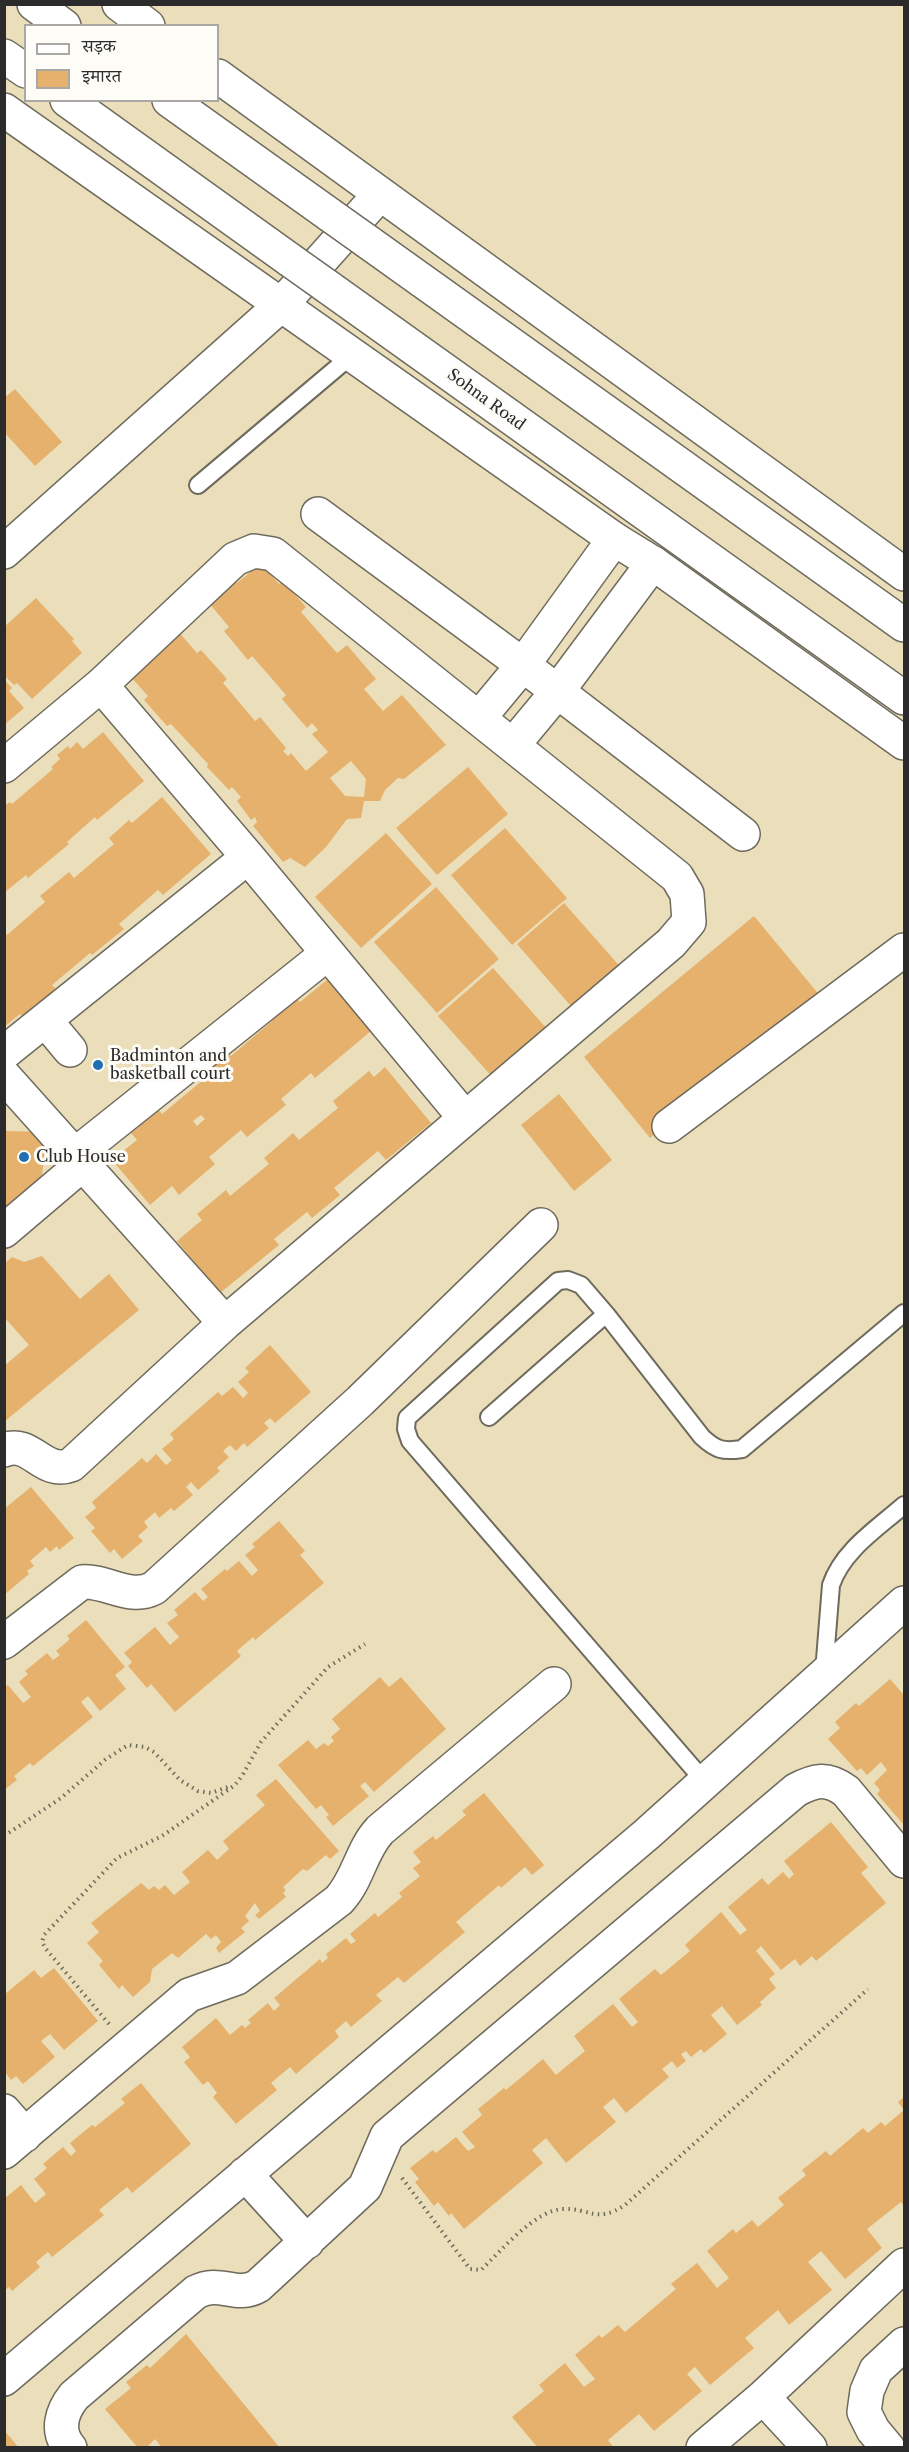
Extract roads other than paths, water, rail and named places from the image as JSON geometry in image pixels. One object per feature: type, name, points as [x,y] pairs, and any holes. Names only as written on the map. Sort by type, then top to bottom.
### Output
[{"type":"main road","points":[[34,4],[61,24]]},
{"type":"main road","points":[[119,4],[145,24]]},
{"type":"main road","points":[[4,56],[24,70]]},
{"type":"main road","points":[[219,77],[904,574]]},
{"type":"main road","name":"Sohna Road","points":[[70,102],[904,698]]},
{"type":"main road","points":[[172,102],[904,625]]},
{"type":"main road","points":[[4,110],[614,539],[653,563],[904,743]]},
{"type":"main road","points":[[4,552],[281,304],[380,194]]},
{"type":"main road","points":[[318,514],[523,665],[743,834]]},
{"type":"main road","points":[[479,718],[523,665],[614,539]]},
{"type":"main road","points":[[4,766],[101,684],[235,559],[254,551],[273,554],[677,877],[687,894],[689,922],[671,944],[225,1323],[71,1465],[62,1468],[53,1467],[21,1448],[12,1447],[4,1450]]},
{"type":"main road","points":[[513,745],[557,692],[653,563]]},
{"type":"main road","points":[[101,684],[465,1118]]},
{"type":"main road","points":[[4,1053],[248,857]]},
{"type":"main road","points":[[669,1126],[904,950]]},
{"type":"main road","points":[[4,1232],[80,1159],[328,953]]},
{"type":"main road","points":[[45,1020],[70,1050]]},
{"type":"main road","points":[[4,1076],[225,1323]]},
{"type":"main road","points":[[4,1642],[82,1582],[91,1582],[138,1594],[154,1588],[368,1393],[541,1225]]},
{"type":"main road","points":[[7,2372],[647,1834],[904,1603]]},
{"type":"main road","points":[[11,2133],[189,1995],[200,1989],[237,1978],[339,1900],[348,1890],[371,1839],[554,1684]]},
{"type":"main road","points":[[70,2448],[66,2443],[61,2424],[64,2409],[74,2396],[196,2292],[215,2286],[249,2292],[258,2286],[365,2187],[387,2136],[795,1790],[814,1781],[835,1783],[846,1791],[904,1861]]},
{"type":"main road","points":[[245,2174],[308,2242]]},
{"type":"main road","points":[[703,2448],[763,2397],[904,2265]]},
{"type":"main road","points":[[888,2448],[873,2430],[864,2412],[867,2391],[876,2370],[904,2344]]},
{"type":"main road","points":[[763,2397],[810,2448]]},
{"type":"lane","points":[[198,485],[352,355]]},
{"type":"lane","points":[[705,1782],[410,1441],[406,1429],[407,1418],[558,1281],[568,1280],[581,1285],[702,1437],[713,1448],[725,1452],[742,1449],[904,1313]]},
{"type":"lane","points":[[489,1417],[606,1314]]},
{"type":"lane","points":[[824,1675],[831,1585],[836,1572],[848,1555],[904,1505]]},
{"type":"place","name":"Badminton and basketball court","points":[[98,1065]]},
{"type":"place","name":"Club House","points":[[24,1157]]}]
